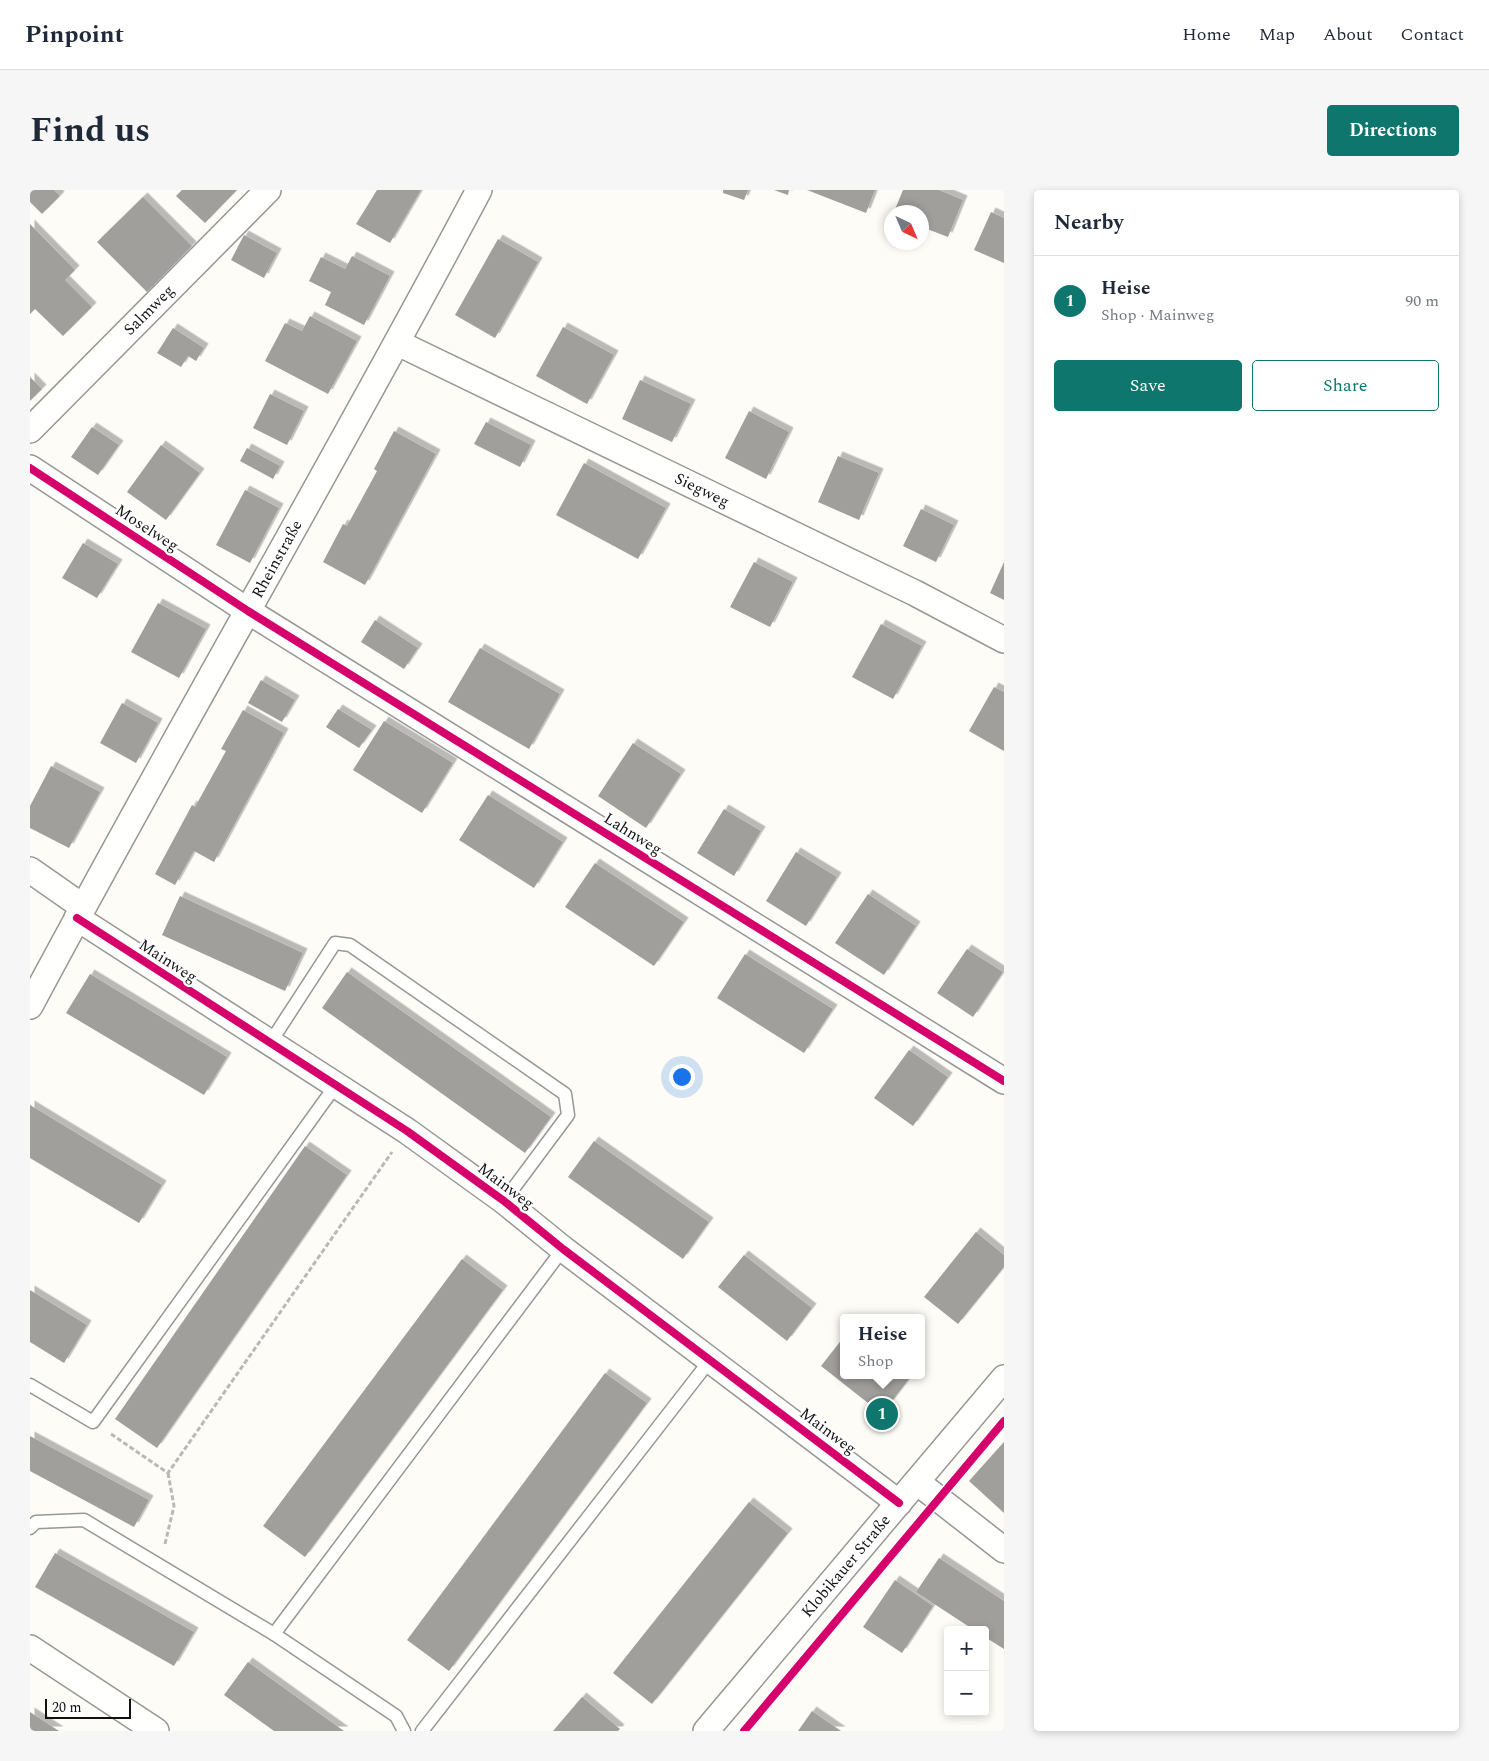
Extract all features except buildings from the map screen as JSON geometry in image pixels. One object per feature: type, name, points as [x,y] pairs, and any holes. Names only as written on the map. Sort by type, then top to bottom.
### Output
[{"type":"street","name":"Salmweg","points":[[30,430],[268,190]]},
{"type":"street","name":"Rheinstraße","points":[[30,1006],[398,343],[480,190]]},
{"type":"street","name":"Siegweg","points":[[398,343],[915,593],[1004,640]]},
{"type":"street","name":"Moselweg","points":[[30,468],[248,611]]},
{"type":"street","name":"Lahnweg","points":[[248,611],[1004,1082]]},
{"type":"street","name":"Mainweg","points":[[30,870],[80,913],[270,1043],[407,1131],[504,1201],[562,1249],[711,1359],[899,1503]]},
{"type":"street","name":"Klobikauer Straße","points":[[706,1731],[1004,1378]]},
{"type":"street","points":[[917,1482],[1004,1550]]},
{"type":"street","points":[[30,1648],[156,1731]]},
{"type":"lane","points":[[270,1043],[335,943],[350,945],[565,1094],[568,1115],[504,1201]]},
{"type":"lane","points":[[30,1384],[93,1422],[336,1085]]},
{"type":"lane","points":[[274,1634],[562,1249]]},
{"type":"lane","points":[[422,1731],[711,1359]]},
{"type":"lane","points":[[30,1528],[36,1522],[84,1520],[274,1634],[396,1716],[404,1731]]},
{"type":"path","points":[[164,1568],[164,1549],[174,1506],[168,1473],[407,1131]]},
{"type":"path","points":[[93,1422],[168,1473]]},
{"type":"cycle path","points":[[30,468],[248,611],[1004,1081]]},
{"type":"cycle path","points":[[77,918],[407,1131],[504,1201],[563,1249],[899,1503]]},
{"type":"cycle path","points":[[744,1731],[1004,1421]]},
{"type":"place","name":"Heise","points":[[882,1414]]}]
